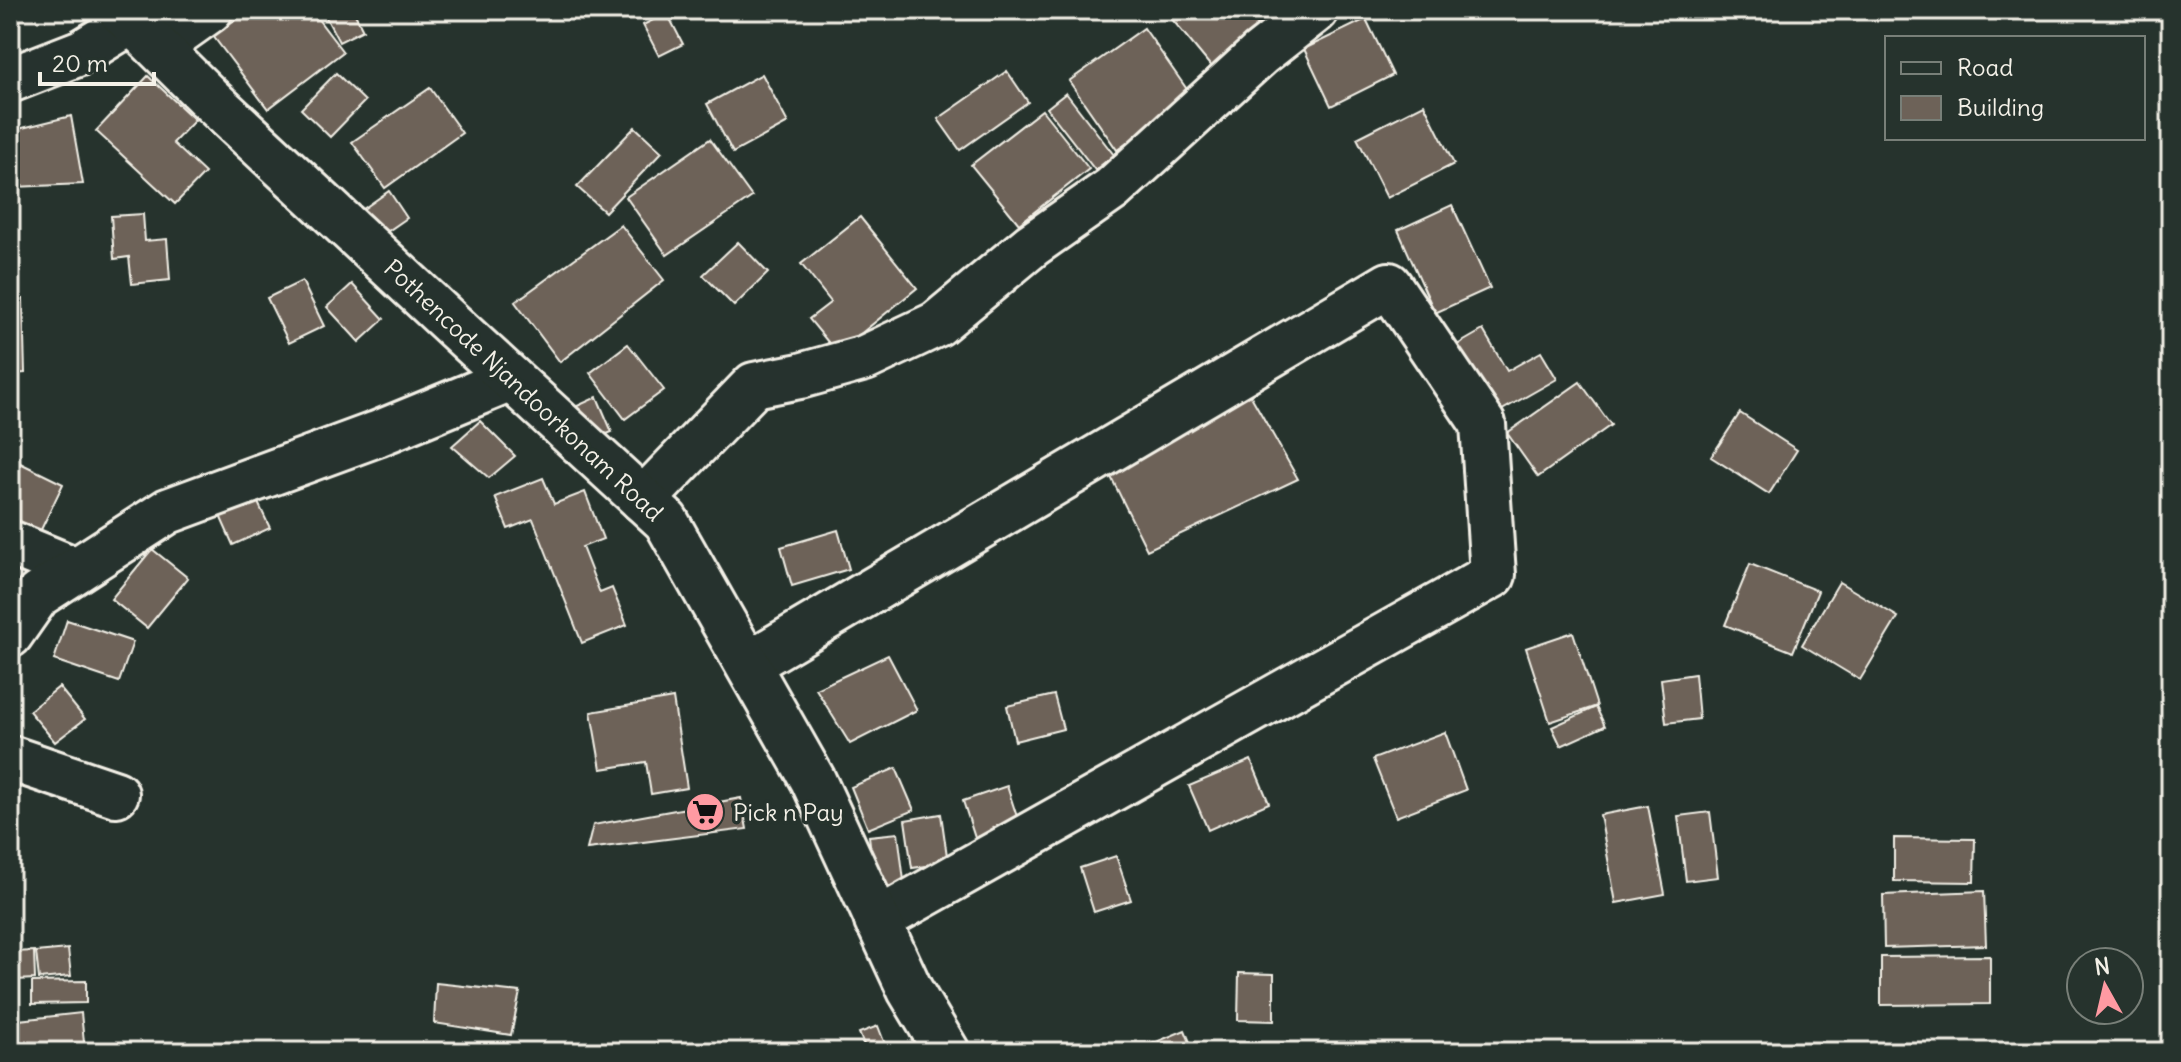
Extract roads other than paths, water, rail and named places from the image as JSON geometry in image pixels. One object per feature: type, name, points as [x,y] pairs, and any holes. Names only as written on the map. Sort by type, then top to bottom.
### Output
[{"type":"street","points":[[10,80],[82,52],[136,26],[210,10]]},
{"type":"street","points":[[643,500],[754,385],[865,358],[937,324],[1032,245],[1112,189],[1260,54],[1316,10]]},
{"type":"street","name":"Pothencode Njandoorkonam Road","points":[[136,26],[208,97],[666,521],[813,780],[910,990],[947,1052]]},
{"type":"street","points":[[748,664],[1389,285],[1483,424],[1493,575],[877,921]]},
{"type":"street","points":[[10,635],[38,595],[168,511],[377,434],[511,379]]},
{"type":"street","points":[[10,543],[76,570]]},
{"type":"street","points":[[10,758],[116,794]]},
{"type":"place","name":"Pick n Pay","points":[[705,812]]}]
